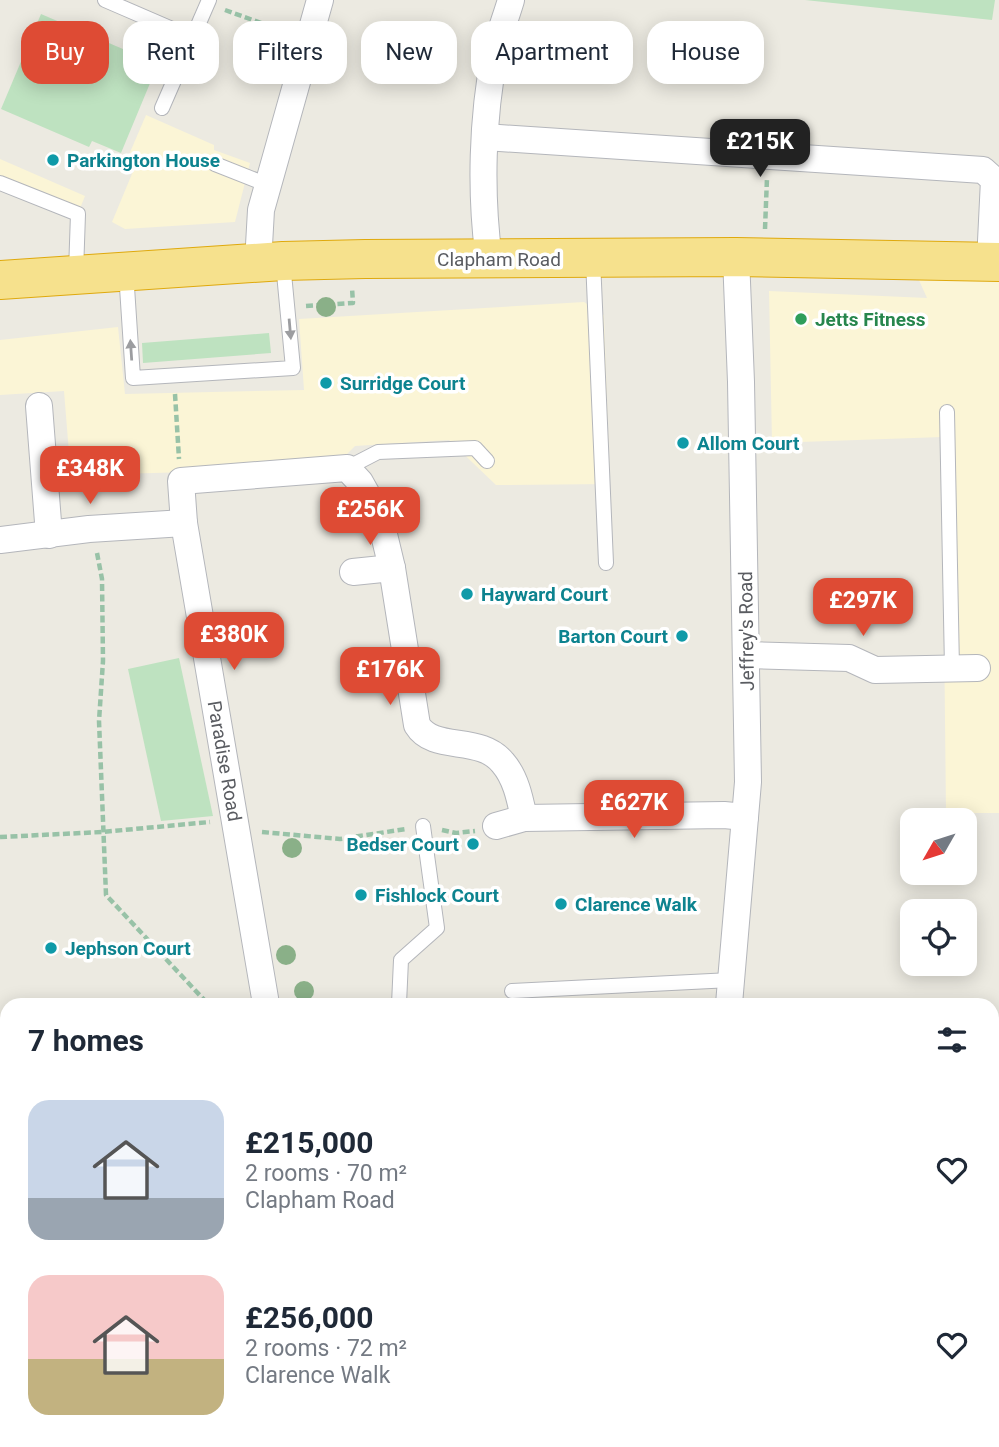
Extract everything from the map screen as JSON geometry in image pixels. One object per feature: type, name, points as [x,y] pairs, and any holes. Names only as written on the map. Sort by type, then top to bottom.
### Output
[{"type":"highway","name":"Clapham Road","points":[[0,280],[271,262],[750,257],[994,262]]},
{"type":"street","points":[[314,21],[320,0]]},
{"type":"street","points":[[489,259],[485,224],[485,137],[495,52],[511,0]]},
{"type":"street","points":[[271,262],[259,227],[297,84]]},
{"type":"street","points":[[485,137],[983,170],[994,180],[994,262]]},
{"type":"street","name":"Jeffrey's Road","points":[[730,992],[748,782],[741,382],[750,257]]},
{"type":"street","points":[[39,406],[49,535]]},
{"type":"street","points":[[181,481],[347,468],[360,482],[378,515],[392,568],[417,725],[422,733],[430,738],[475,745],[496,756],[514,779],[524,818]]},
{"type":"street","name":"Paradise Road","points":[[181,481],[184,523],[265,998]]},
{"type":"street","points":[[0,540],[184,523]]},
{"type":"street","points":[[353,572],[392,568]]},
{"type":"street","points":[[747,655],[849,658],[875,670],[965,668]]},
{"type":"street","points":[[496,826],[524,818],[745,817]]},
{"type":"lane","points":[[105,0],[153,21]]},
{"type":"lane","points":[[200,21],[209,2]]},
{"type":"lane","points":[[162,108],[172,84]]},
{"type":"lane","points":[[215,164],[268,185]]},
{"type":"lane","points":[[0,183],[78,214],[76,274]]},
{"type":"lane","points":[[593,258],[606,563]]},
{"type":"lane","points":[[126,271],[133,378],[293,368],[271,262]]},
{"type":"lane","points":[[947,412],[965,668]]},
{"type":"lane","points":[[347,468],[378,452],[475,447],[487,461]]},
{"type":"lane","points":[[399,998],[401,960],[437,928],[423,826]]},
{"type":"lane","points":[[512,991],[730,992]]},
{"type":"path","points":[[209,2],[259,21]]},
{"type":"path","points":[[750,257],[767,156]]},
{"type":"path","points":[[298,306],[353,303],[352,287]]},
{"type":"path","points":[[173,375],[181,481]]},
{"type":"path","points":[[89,530],[103,579],[103,661],[99,721],[106,895],[202,998]]},
{"type":"path","points":[[0,837],[236,825],[340,839],[423,826],[456,833],[487,830],[496,826]]},
{"type":"shaded area","points":[[146,115],[214,145],[214,150],[250,163],[235,222],[125,229],[112,222],[134,169],[125,164]]},
{"type":"shaded area","points":[[0,159],[85,196],[79,211],[0,180]]},
{"type":"shaded area","points":[[918,278],[999,282],[999,813],[977,813],[977,808],[946,808],[942,437],[772,443],[769,291],[927,298]]},
{"type":"shaded area","points":[[584,302],[604,315],[610,484],[496,485],[449,440],[355,446],[333,468],[116,474],[69,453],[64,391],[0,395],[0,340],[118,327],[125,394],[304,390],[299,319]]},
{"type":"green space","points":[[805,0],[995,0],[992,20]]},
{"type":"green space","points":[[41,14],[57,21],[38,21]]},
{"type":"green space","points":[[109,43],[123,49],[123,84],[150,84],[121,153],[92,141],[89,147],[1,109],[21,62],[21,84],[109,84]]},
{"type":"green space","points":[[269,333],[271,353],[143,363],[142,343]]},
{"type":"green space","points":[[179,658],[213,816],[161,821],[128,669]]},
{"type":"place","name":"Parkington House","points":[[53,160]]},
{"type":"place","name":"Jetts Fitness","points":[[801,319]]},
{"type":"place","name":"Surridge Court","points":[[326,383]]},
{"type":"place","name":"Allom Court","points":[[683,443]]},
{"type":"place","name":"Hayward Court","points":[[467,594]]},
{"type":"place","name":"Barton Court","points":[[682,636]]},
{"type":"place","name":"Bedser Court","points":[[473,844]]},
{"type":"place","name":"Fishlock Court","points":[[361,895]]},
{"type":"place","name":"Clarence Walk","points":[[561,904]]},
{"type":"place","name":"Jephson Court","points":[[51,948]]}]
